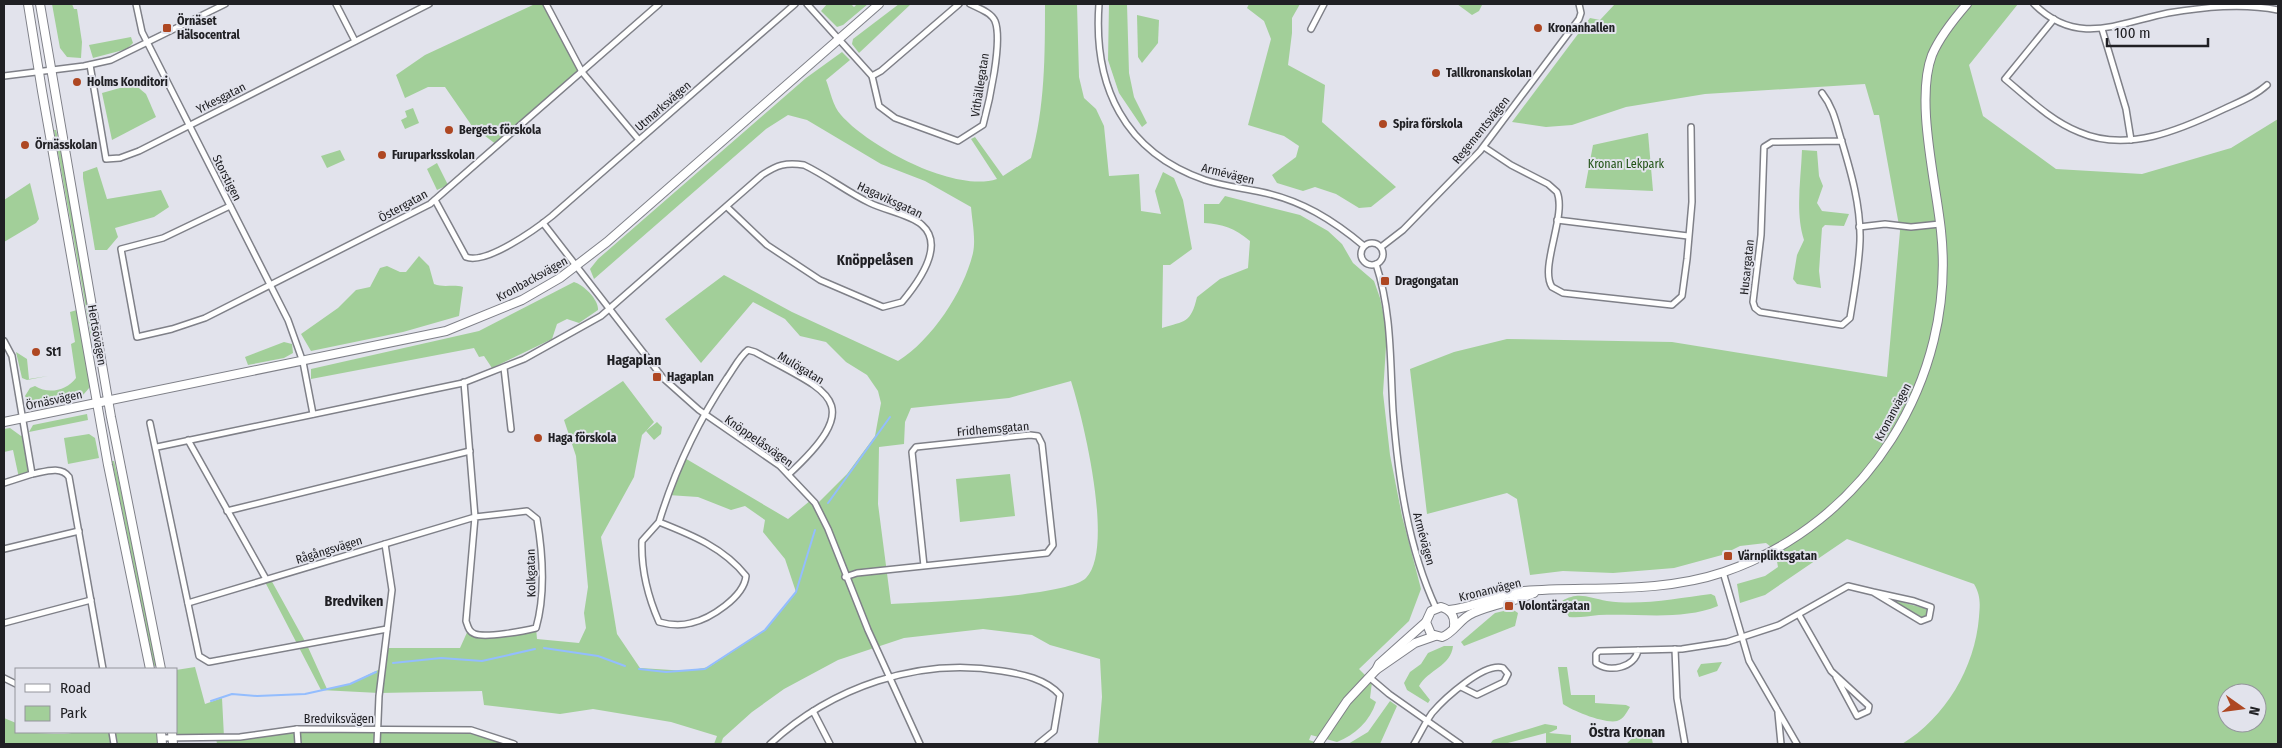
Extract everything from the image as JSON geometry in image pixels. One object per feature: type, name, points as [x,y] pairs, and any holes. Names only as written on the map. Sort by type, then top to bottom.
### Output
[{"type":"street","name":"Hertsövägen","points":[[28,4],[98,402],[150,668]]},
{"type":"street","name":"Hertsövägen","points":[[40,4],[109,401],[161,668]]},
{"type":"street","name":"Storstigen","points":[[136,4],[138,22],[147,44],[288,320],[302,362],[313,414]]},
{"type":"street","points":[[4,76],[90,65],[110,60],[147,44],[225,4]]},
{"type":"street","points":[[336,4],[355,41]]},
{"type":"street","name":"Yrkesgatan","points":[[90,65],[107,160],[139,152],[429,4]]},
{"type":"street","points":[[546,4],[582,72],[639,140]]},
{"type":"street","name":"Östergatan","points":[[230,206],[168,236],[121,249],[137,337],[196,322],[270,286],[434,200],[660,4]]},
{"type":"street","name":"Utmarksvägen","points":[[434,200],[464,256],[471,259],[502,248],[543,223],[795,4]]},
{"type":"street","name":"Vithällegatan","points":[[807,4],[872,76],[879,106],[895,118],[958,141],[978,130],[983,125],[990,101],[996,28],[994,20],[988,13],[970,4]]},
{"type":"street","name":"Kronbacksvägen","points":[[109,401],[446,331],[466,325],[522,300],[577,267],[879,4]]},
{"type":"street","points":[[872,76],[881,71],[959,4]]},
{"type":"street","name":"Armévägen","points":[[1099,4],[1098,39],[1104,76],[1118,112],[1147,148],[1186,173],[1206,181],[1273,195],[1307,207],[1332,220],[1364,246]]},
{"type":"street","points":[[1311,29],[1324,4]]},
{"type":"street","name":"Regementsvägen","points":[[1381,247],[1403,230],[1484,146],[1579,19],[1581,13],[1579,4]]},
{"type":"street","name":"Kronanvägen","points":[[1449,610],[1463,609],[1523,591],[1667,585],[1723,572],[1776,548],[1814,524],[1861,481],[1898,430],[1920,385],[1937,326],[1943,283],[1940,224],[1927,123],[1926,78],[1937,44],[1967,4]]},
{"type":"street","points":[[2034,4],[2054,19],[2076,28],[2102,29],[2169,13],[2229,6],[2256,6],[2278,10]]},
{"type":"street","points":[[2054,19],[2005,79],[2069,128],[2101,139],[2131,140],[2189,126],[2254,95],[2267,85]]},
{"type":"street","points":[[2102,29],[2126,109],[2131,140]]},
{"type":"street","name":"Husargatan","points":[[1822,93],[1830,104],[1842,140],[1853,179],[1859,227],[1856,282],[1850,318],[1846,323],[1834,324],[1760,312],[1755,308],[1753,302],[1761,235],[1764,147],[1772,142],[1842,140]]},
{"type":"street","points":[[1484,146],[1511,165],[1554,188],[1559,199],[1549,279],[1552,288],[1563,293],[1676,303],[1682,296],[1692,202],[1691,127]]},
{"type":"street","name":"Hagaviksgatan","points":[[610,308],[762,175],[778,164],[792,163],[804,165],[868,202],[922,224],[931,237],[930,256],[902,302],[882,307],[820,280],[788,260],[767,246],[727,207]]},
{"type":"street","points":[[1557,220],[1688,236]]},
{"type":"street","points":[[543,223],[577,267]]},
{"type":"street","points":[[1859,227],[1884,224],[1911,227],[1940,224]]},
{"type":"street","points":[[1374,243],[1381,247],[1382,258],[1376,264],[1369,264],[1363,260],[1361,253],[1364,246],[1374,243]]},
{"type":"street","name":"Armévägen","points":[[1376,264],[1389,320],[1394,418],[1403,497],[1426,584],[1436,608]]},
{"type":"street","name":"Knöppelåsvägen","points":[[577,267],[663,378],[704,414],[790,474],[810,496],[824,520],[845,577],[920,744]]},
{"type":"street","points":[[157,447],[464,382],[504,368],[555,343],[601,316],[610,308]]},
{"type":"street","points":[[4,340],[12,356],[32,474]]},
{"type":"street","name":"Mulögatan","points":[[704,414],[748,350],[755,352],[815,386],[831,399],[833,408],[830,428],[816,448],[790,474]]},
{"type":"street","points":[[504,368],[511,429]]},
{"type":"street","name":"Kolkgatan","points":[[464,382],[475,517],[466,621],[469,630],[476,635],[519,633],[536,628],[543,588],[537,519],[527,511],[475,517]]},
{"type":"street","name":"Örnäsvägen","points":[[4,422],[109,401]]},
{"type":"street","points":[[660,522],[692,535],[716,548],[737,564],[746,576],[745,585],[731,600],[701,620],[671,625],[659,622],[650,601],[642,553],[642,541],[660,522],[676,471],[704,414]]},
{"type":"street","points":[[150,423],[157,447],[199,656],[209,662],[296,648],[387,628]]},
{"type":"street","name":"Fridhemsgatan","points":[[845,577],[857,573],[1028,556],[1047,553],[1052,549],[1042,444],[1038,436],[1030,434],[916,447],[912,452],[924,566]]},
{"type":"street","points":[[188,440],[266,579]]},
{"type":"street","points":[[227,511],[470,451]]},
{"type":"street","points":[[4,483],[32,474],[59,470],[66,472],[69,476],[103,668]]},
{"type":"street","name":"Rågångsvägen","points":[[188,603],[475,517]]},
{"type":"street","points":[[4,549],[79,531]]},
{"type":"street","points":[[377,744],[378,696],[392,590],[385,544]]},
{"type":"street","points":[[1723,572],[1749,661],[1796,744]]},
{"type":"street","points":[[1638,650],[1633,662],[1627,666],[1607,667],[1596,663],[1596,654],[1599,651],[1675,649],[1727,642],[1742,638],[1779,625],[1845,587],[1852,586],[1931,607],[1929,618],[1921,621],[1873,592]]},
{"type":"street","name":"Kronanvägen","points":[[1454,626],[1473,612],[1535,592]]},
{"type":"street","points":[[4,623],[91,600]]},
{"type":"street","points":[[1318,744],[1347,701],[1376,670],[1415,643],[1435,636],[1446,635],[1454,626],[1454,616],[1449,610],[1442,607],[1436,608],[1429,614],[1426,622],[1382,660],[1376,670]]},
{"type":"street","points":[[1799,615],[1857,716],[1868,711],[1869,706],[1864,700],[1836,677]]},
{"type":"street","points":[[1426,622],[1428,630],[1435,636]]},
{"type":"street","points":[[1675,649],[1677,698],[1685,744]]},
{"type":"street","points":[[770,744],[813,711],[855,689],[889,677],[926,669],[965,667],[1015,673],[1054,688],[1060,695],[1054,731],[1038,744]]},
{"type":"street","points":[[1414,744],[1427,721],[1448,697],[1461,686],[1481,673],[1498,667],[1503,668],[1508,674],[1504,682],[1477,695],[1461,686]]},
{"type":"street","points":[[1369,677],[1460,744]]},
{"type":"street","points":[[813,711],[830,744]]},
{"type":"street","points":[[1778,713],[1781,744]]},
{"type":"street","points":[[297,729],[298,744]]},
{"type":"street","name":"Bredviksvägen","points":[[162,738],[240,738],[297,729],[471,730],[514,744]]},
{"type":"street","points":[[217,738],[217,744]]},
{"type":"green space","points":[[52,4],[72,4],[74,9],[77,9],[82,42],[81,58],[67,57],[60,48]]},
{"type":"green space","points":[[535,4],[547,4],[582,71],[497,145],[472,126],[445,87],[428,87],[405,98],[396,75],[425,55]]},
{"type":"green space","points":[[827,4],[851,4],[854,7],[857,4],[868,4],[843,25],[837,27],[821,11]]},
{"type":"green space","points":[[899,4],[911,4],[859,53],[852,44],[853,39]]},
{"type":"green space","points":[[1045,4],[1077,4],[1079,77],[1084,98],[1096,109],[1104,126],[1109,176],[1139,174],[1141,211],[1161,214],[1155,191],[1163,172],[1174,178],[1183,200],[1192,249],[1170,265],[1163,265],[1162,328],[1186,320],[1195,306],[1197,297],[1220,279],[1248,268],[1250,241],[1228,228],[1217,224],[1204,223],[1204,204],[1219,204],[1225,196],[1300,215],[1328,231],[1342,244],[1353,263],[1374,281],[1380,298],[1387,331],[1383,393],[1390,455],[1402,516],[1421,589],[1409,621],[1359,669],[1372,682],[1370,698],[1376,702],[1370,715],[1356,731],[1337,742],[1311,735],[1309,740],[1321,744],[1098,744],[1102,697],[1100,659],[1050,645],[1032,635],[983,629],[904,638],[838,660],[784,689],[752,712],[723,738],[721,744],[714,744],[717,736],[671,722],[593,709],[560,714],[484,705],[482,691],[379,693],[321,690],[264,580],[270,578],[307,645],[327,689],[350,684],[382,668],[384,648],[460,648],[469,628],[477,635],[536,628],[537,639],[579,643],[586,628],[584,613],[588,587],[576,456],[564,420],[623,381],[654,422],[642,435],[634,477],[601,537],[617,634],[640,668],[687,671],[709,667],[765,630],[796,592],[785,559],[763,532],[765,520],[745,506],[731,510],[698,497],[668,495],[683,457],[788,519],[811,500],[816,505],[847,474],[875,436],[881,403],[878,391],[867,375],[846,362],[826,342],[800,336],[785,319],[753,302],[701,363],[665,319],[724,275],[792,312],[898,361],[923,341],[934,328],[962,283],[969,268],[974,248],[971,207],[925,181],[881,164],[807,120],[788,115],[766,129],[594,279],[590,269],[598,259],[806,78],[842,52],[850,60],[826,80],[838,112],[854,128],[892,153],[937,173],[979,182],[997,179],[971,139],[975,137],[1003,176],[1031,158],[1036,139],[1042,101]],"holes":[[[1071,381],[1089,452],[1097,513],[1098,540],[1094,563],[1086,578],[1074,584],[1052,590],[1025,594],[891,604],[878,504],[879,447],[904,444],[905,422],[911,408],[1009,398]]]},
{"type":"green space","points":[[1109,4],[1127,4],[1129,73],[1134,97],[1147,123],[1142,127],[1119,93],[1108,60]]},
{"type":"green space","points":[[1249,4],[1300,4],[1292,18],[1288,65],[1325,85],[1322,122],[1396,187],[1371,207],[1359,208],[1336,194],[1315,187],[1303,191],[1277,183],[1272,175],[1296,157],[1299,146],[1284,136],[1248,125],[1271,39],[1264,21],[1247,8]]},
{"type":"green space","points":[[1457,4],[1482,5],[1479,11],[1472,15]]},
{"type":"green space","points":[[1615,4],[2018,4],[1969,65],[1983,116],[2056,169],[2142,174],[2231,148],[2278,119],[2278,744],[1902,744],[1932,720],[1955,690],[1964,673],[1971,655],[1979,617],[1979,596],[1974,584],[1847,539],[1765,595],[1740,603],[1737,584],[1765,576],[1778,567],[1775,550],[1766,543],[1740,546],[1722,555],[1674,568],[1613,573],[1563,571],[1530,575],[1517,499],[1507,493],[1427,514],[1410,369],[1454,352],[1507,339],[1672,342],[1887,377],[1900,231],[1879,115],[1874,115],[1865,84],[1705,94],[1626,107],[1572,125],[1546,127],[1512,122],[1590,18],[1600,20]]},
{"type":"green space","points":[[1137,15],[1159,20],[1158,43],[1142,63],[1138,57]]},
{"type":"green space","points":[[131,37],[133,43],[127,49],[93,58],[89,45]]},
{"type":"green space","points":[[134,84],[146,94],[156,117],[112,140],[102,93]]},
{"type":"green space","points":[[413,108],[419,123],[405,129],[401,120],[407,117],[405,111]]},
{"type":"green space","points":[[54,130],[56,130],[67,181],[93,336],[91,336]]},
{"type":"green space","name":"Kronan Lekpark","points":[[1648,133],[1653,191],[1585,188],[1593,145]]},
{"type":"green space","points":[[340,150],[345,160],[327,168],[321,156]]},
{"type":"green space","points":[[1802,150],[1817,151],[1819,176],[1823,186],[1817,203],[1822,211],[1849,214],[1844,226],[1825,225],[1822,228],[1819,271],[1821,288],[1797,284],[1793,279],[1797,255],[1804,240],[1799,207]]},
{"type":"green space","points":[[437,163],[448,185],[437,190],[427,169]]},
{"type":"green space","points":[[97,167],[107,199],[161,190],[169,207],[154,217],[115,228],[118,237],[107,250],[95,250],[83,178],[83,172]]},
{"type":"green space","points":[[30,183],[39,219],[36,223],[4,242],[4,200]]},
{"type":"green space","points":[[419,256],[429,266],[434,284],[463,287],[459,316],[403,332],[311,351],[301,334],[338,308],[356,290],[370,287],[380,268],[387,266],[400,272],[406,272]]},
{"type":"green space","points":[[574,282],[590,293],[598,306],[598,310],[579,323],[567,319],[557,324],[552,339],[492,368],[484,356],[479,357],[474,348],[311,379],[311,369],[479,331]]},
{"type":"green space","points":[[77,310],[90,387],[83,395],[31,405],[25,396],[30,388],[35,386],[40,389],[57,390],[68,386],[76,378],[71,344],[75,342],[70,312]]},
{"type":"green space","points":[[284,342],[292,344],[293,353],[284,358],[248,365],[245,357]]},
{"type":"green space","points":[[16,352],[27,359],[29,379],[48,376],[27,380],[22,378]]},
{"type":"green space","points":[[87,414],[88,420],[29,432],[33,425]]},
{"type":"green space","points":[[657,422],[662,427],[661,434],[654,440],[646,431]]},
{"type":"green space","points":[[10,428],[21,436],[25,435],[32,474],[19,478],[13,450],[4,452],[4,429]]},
{"type":"green space","points":[[89,434],[95,438],[99,458],[68,464],[64,438]]},
{"type":"green space","points":[[112,461],[114,461],[118,477],[157,665],[154,666]]},
{"type":"green space","points":[[1010,474],[1015,516],[960,522],[956,479]]},
{"type":"green space","points":[[1711,594],[1715,596],[1718,606],[1704,611],[1674,615],[1569,617],[1562,605],[1562,601],[1574,596],[1633,603]]},
{"type":"green space","points":[[1894,600],[1927,609],[1927,616],[1920,618],[1894,603]]},
{"type":"green space","points":[[1512,609],[1518,613],[1515,626],[1464,646],[1461,642],[1495,613]]},
{"type":"green space","points":[[1444,646],[1453,646],[1448,658],[1419,686],[1430,700],[1428,703],[1407,690],[1404,683],[1410,672],[1421,664],[1428,653]]},
{"type":"green space","points":[[1722,662],[1717,671],[1699,677],[1697,671],[1701,664]]},
{"type":"green space","points":[[195,667],[205,704],[222,698],[224,737],[296,730],[476,732],[514,744],[217,744],[216,738],[172,738],[172,733],[178,733],[178,670]]},
{"type":"green space","points":[[1558,667],[1567,667],[1571,695],[1595,695],[1595,703],[1626,705],[1630,707],[1625,716],[1617,721],[1605,721],[1581,713],[1563,704]]},
{"type":"green space","points":[[1390,701],[1397,706],[1380,744],[1348,744],[1368,732]]},
{"type":"green space","points":[[4,718],[15,723],[15,733],[161,733],[162,744],[4,744]]},
{"type":"green space","points":[[1545,724],[1557,726],[1557,729],[1549,733],[1571,735],[1571,743],[1577,744],[1546,744],[1546,733],[1504,744],[1490,744],[1493,740]]},
{"type":"green space","points":[[1645,732],[1651,735],[1653,744],[1626,744],[1637,734]]},
{"type":"waterway","points":[[828,503],[890,417]]},
{"type":"waterway","points":[[639,669],[666,672],[705,669],[765,630],[796,592],[815,530]]},
{"type":"waterway","points":[[544,648],[598,656],[625,666]]},
{"type":"waterway","points":[[393,663],[441,658],[482,661],[535,649]]},
{"type":"waterway","points":[[211,701],[232,694],[257,696],[305,694],[350,684],[376,672]]},
{"type":"place","name":"Örnäset Hälsocentral","points":[[167,28]]},
{"type":"place","name":"Kronanhallen","points":[[1538,28]]},
{"type":"place","name":"Tallkronanskolan","points":[[1436,73]]},
{"type":"place","name":"Holms Konditori","points":[[77,82]]},
{"type":"place","name":"Spira förskola","points":[[1383,124]]},
{"type":"place","name":"Bergets förskola","points":[[449,130]]},
{"type":"place","name":"Örnässkolan","points":[[25,145]]},
{"type":"place","name":"Furuparksskolan","points":[[382,155]]},
{"type":"place","name":"Dragongatan","points":[[1385,281]]},
{"type":"place","name":"St1","points":[[36,352]]},
{"type":"place","name":"Hagaplan","points":[[657,377]]},
{"type":"place","name":"Haga förskola","points":[[538,438]]},
{"type":"place","name":"Värnpliktsgatan","points":[[1728,556]]},
{"type":"place","name":"Volontärgatan","points":[[1509,606]]},
{"type":"district","name":"Knöppelåsen","points":[[875,260]]},
{"type":"district","name":"Hagaplan","points":[[634,360]]},
{"type":"district","name":"Bredviken","points":[[354,601]]},
{"type":"district","name":"Östra Kronan","points":[[1627,732]]}]
